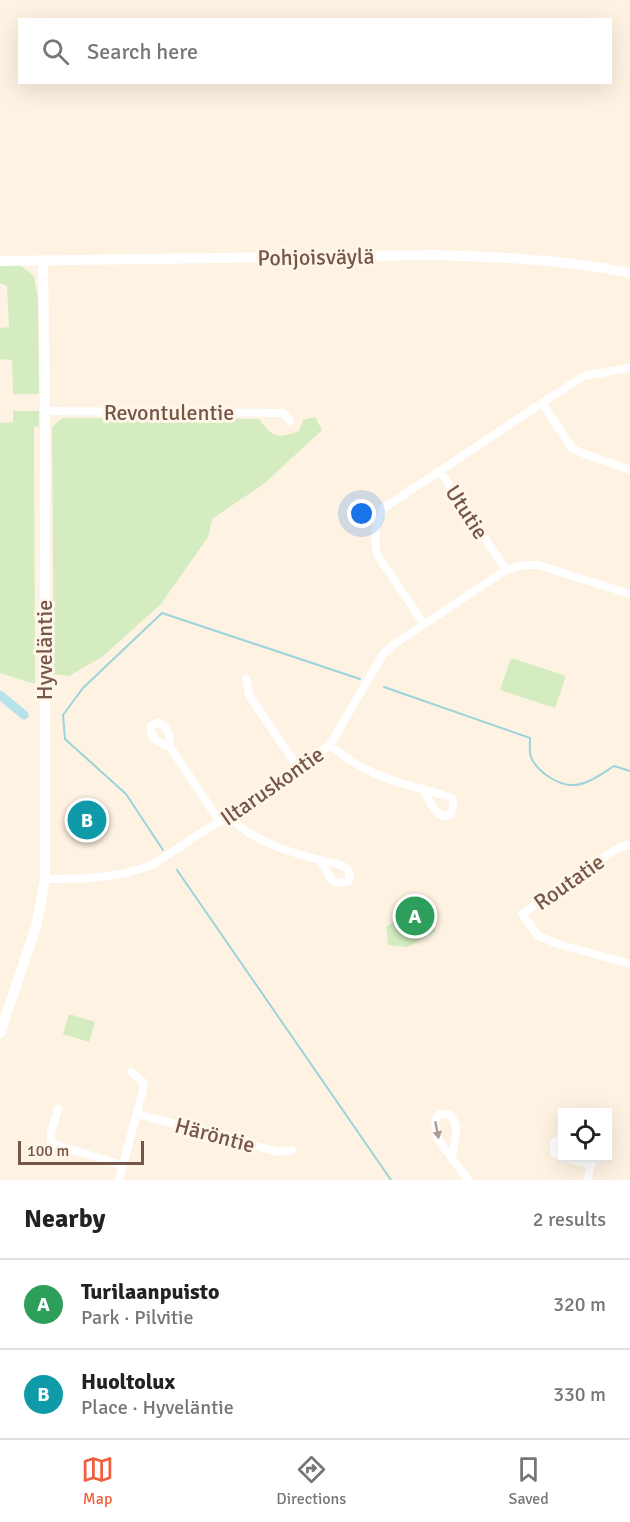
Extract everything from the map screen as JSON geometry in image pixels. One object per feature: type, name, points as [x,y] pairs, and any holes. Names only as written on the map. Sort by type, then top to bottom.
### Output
[{"type":"street","name":"Pohjoisväylä","points":[[0,261],[437,255],[492,257],[630,273]]},
{"type":"street","name":"Hyveläntie","points":[[0,1033],[36,927],[45,879],[43,260]]},
{"type":"street","points":[[440,471],[584,376],[630,368]]},
{"type":"street","points":[[542,403],[572,448],[630,470]]},
{"type":"street","name":"Revontulentie","points":[[45,411],[283,413],[290,421]]},
{"type":"street","name":"Ututie","points":[[424,624],[378,556],[375,547],[381,513],[385,507],[440,471],[506,570]]},
{"type":"street","points":[[506,570],[524,565],[538,565],[630,594]]},
{"type":"street","name":"Iltaruskontie","points":[[45,879],[106,878],[130,873],[152,865],[229,816],[299,769],[330,745],[383,654],[506,570]]},
{"type":"street","points":[[246,678],[249,695],[299,769]]},
{"type":"street","points":[[330,745],[379,777],[423,789]]},
{"type":"street","points":[[170,747],[220,822]]},
{"type":"street","points":[[229,816],[236,824],[262,841],[281,850],[320,860]]},
{"type":"street","name":"Routatie","points":[[630,846],[615,850],[522,914],[538,936],[561,945],[630,964]]},
{"type":"street","points":[[118,1180],[138,1114],[143,1082],[131,1072]]},
{"type":"street","points":[[58,1109],[51,1140],[57,1145],[122,1165]]},
{"type":"street","name":"Häröntie","points":[[138,1114],[278,1152],[292,1150]]},
{"type":"street","points":[[452,1158],[457,1127],[455,1120],[448,1114],[440,1114],[435,1120],[434,1127],[437,1138],[468,1180]]},
{"type":"street","points":[[558,1140],[554,1142],[553,1147],[554,1152],[558,1154]]},
{"type":"street","points":[[587,1180],[592,1162]]},
{"type":"green space","points":[[0,265],[20,265],[34,276],[38,299],[39,394],[13,394],[12,360],[0,359],[0,328],[9,327],[7,286],[0,283]]},
{"type":"green space","points":[[13,411],[39,411],[39,426],[34,427],[35,684],[0,673],[0,423],[13,422]]},
{"type":"green space","points":[[315,417],[322,430],[265,483],[212,519],[208,537],[161,604],[102,657],[69,676],[54,674],[52,427],[63,418],[259,419],[268,430],[280,436],[299,431],[303,420]]},
{"type":"green space","points":[[511,658],[566,676],[555,708],[500,690]]},
{"type":"green space","points":[[419,905],[436,931],[408,947],[388,945],[386,927]]},
{"type":"green space","points":[[69,1014],[95,1022],[89,1042],[63,1034]]},
{"type":"waterway","points":[[163,850],[126,794],[65,739],[63,715],[83,688],[162,613],[360,679]]},
{"type":"waterway","points":[[384,687],[530,738],[530,753],[534,763],[555,781],[568,785],[584,783],[614,766],[630,771]]},
{"type":"waterway","points":[[0,695],[24,715]]},
{"type":"waterway","points":[[177,870],[391,1180]]},
{"type":"place","name":"Huoltolux","points":[[87,820]]},
{"type":"place","name":"Turilaanpuisto","points":[[415,916]]}]
